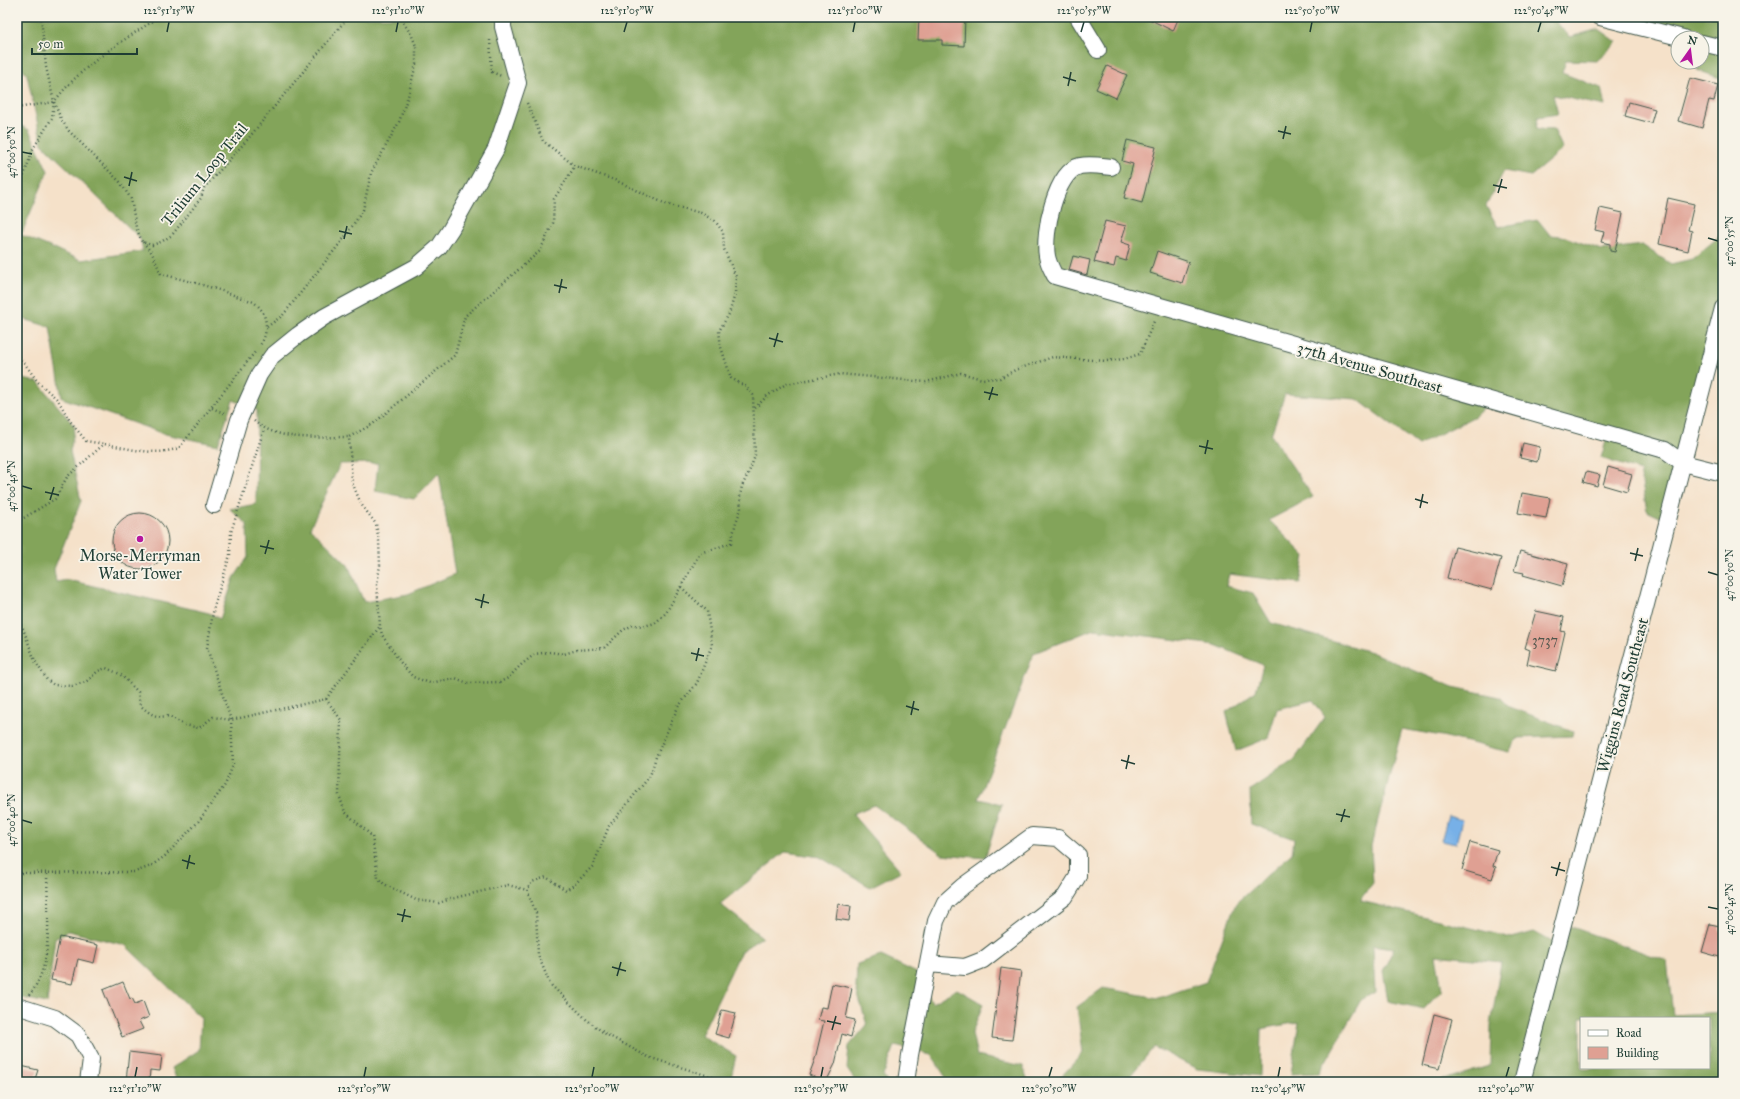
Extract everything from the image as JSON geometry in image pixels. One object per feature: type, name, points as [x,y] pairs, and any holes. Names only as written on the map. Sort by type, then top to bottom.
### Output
[{"type":"street","points":[[214,505],[239,420],[259,375],[272,356],[298,335],[324,317],[416,267],[438,247],[451,229],[496,149],[518,83],[503,27],[503,17]]},
{"type":"street","points":[[1078,17],[1098,50]]},
{"type":"street","points":[[1600,17],[1670,35]]},
{"type":"street","points":[[1710,45],[1723,48]]},
{"type":"street","name":"37th Avenue Southeast","points":[[1111,167],[1080,166],[1072,170],[1058,190],[1046,244],[1047,257],[1055,276],[1159,307],[1666,450],[1683,463]]},
{"type":"street","name":"Wiggins Road Southeast","points":[[1522,1082],[1723,308]]},
{"type":"street","points":[[1683,463],[1723,472]]},
{"type":"street","points":[[906,1082],[936,921],[945,902],[969,881],[1032,836],[1058,838],[1078,855],[1078,876],[1065,897],[983,960],[965,966],[928,964]]},
{"type":"street","points":[[18,1006],[56,1018],[78,1035],[91,1059],[88,1082]]},
{"type":"path","points":[[17,196],[31,154],[52,118],[54,102],[46,67],[41,17]]},
{"type":"path","points":[[17,108],[54,102],[66,86],[101,55],[159,17]]},
{"type":"path","name":"Trilium Loop Trail","points":[[54,102],[61,119],[69,131],[120,182],[131,199],[136,227],[142,242],[152,245],[161,242],[172,235],[201,198],[204,188],[247,140],[348,17]]},
{"type":"path","points":[[267,327],[283,315],[345,237],[363,210],[371,174],[399,122],[408,96],[416,64],[416,46],[412,36],[400,17]]},
{"type":"path","points":[[212,408],[239,420],[249,417],[264,429],[299,437],[349,437],[373,424],[455,355],[465,316],[540,251],[553,223],[554,199],[575,166],[617,181],[666,204],[684,207],[701,213],[715,222],[723,232],[724,249],[736,278],[735,294],[731,307],[719,331],[721,346],[731,378],[745,386],[753,394],[755,408],[755,456],[742,486],[740,495],[741,509],[731,543],[700,553],[686,575],[666,613],[656,623],[644,626],[633,624],[623,630],[604,648],[577,650],[564,654],[550,652],[534,654],[508,678],[500,682],[468,683],[455,678],[430,683],[413,677],[392,651],[382,635],[377,585],[380,565],[379,541],[376,524],[361,504],[352,482],[349,437]]},
{"type":"path","points":[[17,353],[38,382],[58,400],[70,421],[86,442],[131,448],[144,453],[170,451],[179,448],[265,339],[267,327],[262,310],[254,302],[215,288],[161,274],[152,254],[142,242]]},
{"type":"path","points":[[755,408],[767,396],[786,384],[840,374],[926,382],[961,373],[982,379],[1000,378],[1015,370],[1053,357],[1087,361],[1124,359],[1140,354],[1159,307]]},
{"type":"path","points":[[17,873],[135,872],[152,866],[198,822],[225,785],[233,765],[232,720],[207,648],[214,607],[230,555],[231,532],[264,429]]},
{"type":"path","points":[[17,522],[55,499],[67,477],[104,444]]},
{"type":"path","points":[[527,890],[532,882],[546,877],[566,890],[574,885],[593,866],[609,826],[650,776],[656,757],[678,707],[696,683],[712,646],[707,611],[681,587]]},
{"type":"path","points":[[17,623],[22,626],[36,661],[47,680],[54,685],[72,686],[86,682],[98,672],[106,668],[120,674],[138,692],[140,705],[150,715],[159,718],[169,716],[184,725],[199,728],[213,717],[232,720],[326,699],[380,626]]},
{"type":"path","points":[[326,699],[341,720],[339,795],[345,812],[372,836],[378,878],[384,884],[416,900],[438,904],[450,899],[508,885],[527,890]]},
{"type":"path","points":[[18,1006],[34,990],[43,971],[47,946],[46,872]]},
{"type":"path","points":[[527,890],[536,913],[538,955],[550,984],[586,1019],[604,1033],[648,1057],[728,1082]]},
{"type":"green space","points":[[17,17],[1556,17],[1555,21],[1570,37],[1599,29],[1617,42],[1597,61],[1566,60],[1562,73],[1601,88],[1605,106],[1553,95],[1558,114],[1538,117],[1536,129],[1554,130],[1563,149],[1531,176],[1504,171],[1486,206],[1498,227],[1538,220],[1550,235],[1562,236],[1602,250],[1642,245],[1671,264],[1692,259],[1721,235],[1723,236],[1723,308],[1668,521],[1647,511],[1640,471],[1601,458],[1608,434],[1491,401],[1475,416],[1418,445],[1357,399],[1285,394],[1271,435],[1313,497],[1269,520],[1305,556],[1300,583],[1229,574],[1226,586],[1253,593],[1271,623],[1371,652],[1453,687],[1500,697],[1510,707],[1573,731],[1572,736],[1517,738],[1509,752],[1442,736],[1402,729],[1371,846],[1373,883],[1362,897],[1361,901],[1512,938],[1534,932],[1563,948],[1569,926],[1667,961],[1673,1015],[1723,1012],[1723,1082],[1437,1082],[1490,1066],[1491,1025],[1501,962],[1436,955],[1442,990],[1424,1009],[1388,1001],[1383,971],[1394,948],[1373,945],[1375,992],[1361,1000],[1319,1073],[1291,1074],[1299,1022],[1261,1029],[1260,1076],[1197,1069],[1154,1047],[1125,1082],[1056,1082],[1083,1053],[1077,1007],[1103,988],[1158,998],[1206,982],[1236,903],[1292,853],[1294,839],[1251,824],[1250,790],[1294,760],[1325,717],[1313,700],[1277,709],[1268,738],[1236,751],[1226,712],[1256,691],[1263,665],[1215,645],[1094,629],[1034,653],[978,799],[1002,804],[985,858],[942,854],[874,805],[852,814],[901,871],[870,887],[820,857],[785,852],[720,904],[762,937],[741,951],[701,1035],[736,1056],[730,1082],[178,1082],[172,1068],[199,1050],[201,1018],[125,945],[68,931],[55,939],[47,1003],[17,997],[17,378],[38,382],[75,427],[70,451],[81,501],[54,569],[56,582],[68,580],[209,613],[220,619],[234,578],[248,557],[247,524],[230,509],[256,504],[257,410],[233,400],[218,445],[165,434],[62,398],[50,327],[17,317],[17,124],[29,130],[48,171],[21,235],[81,260],[143,251],[140,238],[42,144],[27,75],[17,60]],"holes":[[[378,463],[375,491],[414,499],[439,473],[455,574],[408,594],[364,602],[348,565],[310,528],[340,464]]]},
{"type":"green space","points":[[1600,17],[1723,17],[1723,79],[1697,70],[1710,70],[1710,30],[1670,30],[1670,35]]},
{"type":"green space","points":[[881,956],[917,973],[932,1003],[957,989],[983,1004],[972,1033],[977,1056],[1023,1066],[1028,1081],[949,1082],[931,1055],[895,1046],[883,1076],[887,1082],[856,1082],[847,1069],[849,1046],[867,1025],[856,988],[857,964]]},
{"type":"water","points":[[1448,816],[1462,820],[1456,844],[1441,841]]},
{"type":"building","points":[[919,17],[965,17],[964,46],[942,45],[942,40],[918,40]]},
{"type":"building","points":[[1145,17],[1179,17],[1173,31]]},
{"type":"building","points":[[1107,66],[1127,75],[1116,98],[1096,89]]},
{"type":"building","points":[[1690,78],[1718,85],[1714,101],[1709,100],[1702,128],[1678,121]]},
{"type":"building","points":[[1629,102],[1655,109],[1651,123],[1625,116]]},
{"type":"building","points":[[1127,140],[1156,147],[1142,203],[1124,198],[1133,164],[1122,161]]},
{"type":"building","points":[[1668,198],[1694,204],[1688,230],[1692,231],[1688,251],[1659,244]]},
{"type":"building","points":[[1600,208],[1623,213],[1615,252],[1610,251],[1610,244],[1601,242],[1604,232],[1595,230]]},
{"type":"building","points":[[1105,221],[1126,226],[1121,242],[1130,245],[1126,261],[1116,258],[1114,267],[1094,262]]},
{"type":"building","points":[[1157,251],[1189,262],[1182,283],[1150,273]]},
{"type":"building","points":[[1073,256],[1090,260],[1087,275],[1069,270]]},
{"type":"building","points":[[1523,443],[1540,447],[1537,462],[1520,458]]},
{"type":"building","points":[[1608,467],[1632,474],[1627,492],[1603,485]]},
{"type":"building","points":[[1586,472],[1600,475],[1597,486],[1583,482]]},
{"type":"building","points":[[1522,493],[1550,498],[1546,518],[1518,513]]},
{"type":"building","name":"Morse-Merryman Water Tower","points":[[140,513],[151,515],[160,521],[166,530],[168,541],[166,552],[160,561],[151,567],[140,569],[129,567],[120,561],[114,552],[112,541],[114,530],[120,521],[129,515]]},
{"type":"building","points":[[1455,547],[1501,558],[1492,590],[1447,578]]},
{"type":"building","points":[[1520,551],[1568,564],[1562,586],[1514,571]]},
{"type":"building","points":[[1536,611],[1564,617],[1561,631],[1565,632],[1556,671],[1527,664],[1530,650],[1525,648]]},
{"type":"building","points":[[1470,842],[1498,850],[1493,866],[1496,867],[1492,879],[1462,870]]},
{"type":"building","points":[[838,904],[851,906],[849,921],[836,919]]},
{"type":"building","points":[[1710,924],[1720,926],[1720,930],[1723,931],[1723,958],[1702,952]]},
{"type":"building","points":[[60,937],[98,945],[94,963],[78,959],[72,984],[51,980]]},
{"type":"building","points":[[1001,968],[1021,971],[1012,1040],[992,1038]]},
{"type":"building","points":[[123,982],[130,999],[132,998],[135,1004],[143,1001],[149,1017],[139,1021],[143,1029],[122,1037],[103,990]]},
{"type":"building","points":[[832,984],[852,988],[846,1018],[855,1020],[851,1037],[842,1034],[835,1064],[826,1082],[809,1075],[815,1059],[824,1021],[818,1020],[821,1007],[827,1008]]},
{"type":"building","points":[[722,1010],[736,1013],[729,1038],[715,1034]]},
{"type":"building","points":[[1434,1014],[1452,1019],[1439,1069],[1422,1065]]},
{"type":"building","points":[[129,1052],[162,1056],[160,1071],[150,1070],[149,1082],[126,1082]]},
{"type":"building","points":[[21,1066],[38,1070],[34,1082],[17,1082]]},
{"type":"place","name":"Morse-Merryman Water Tower","points":[[140,539]]}]
